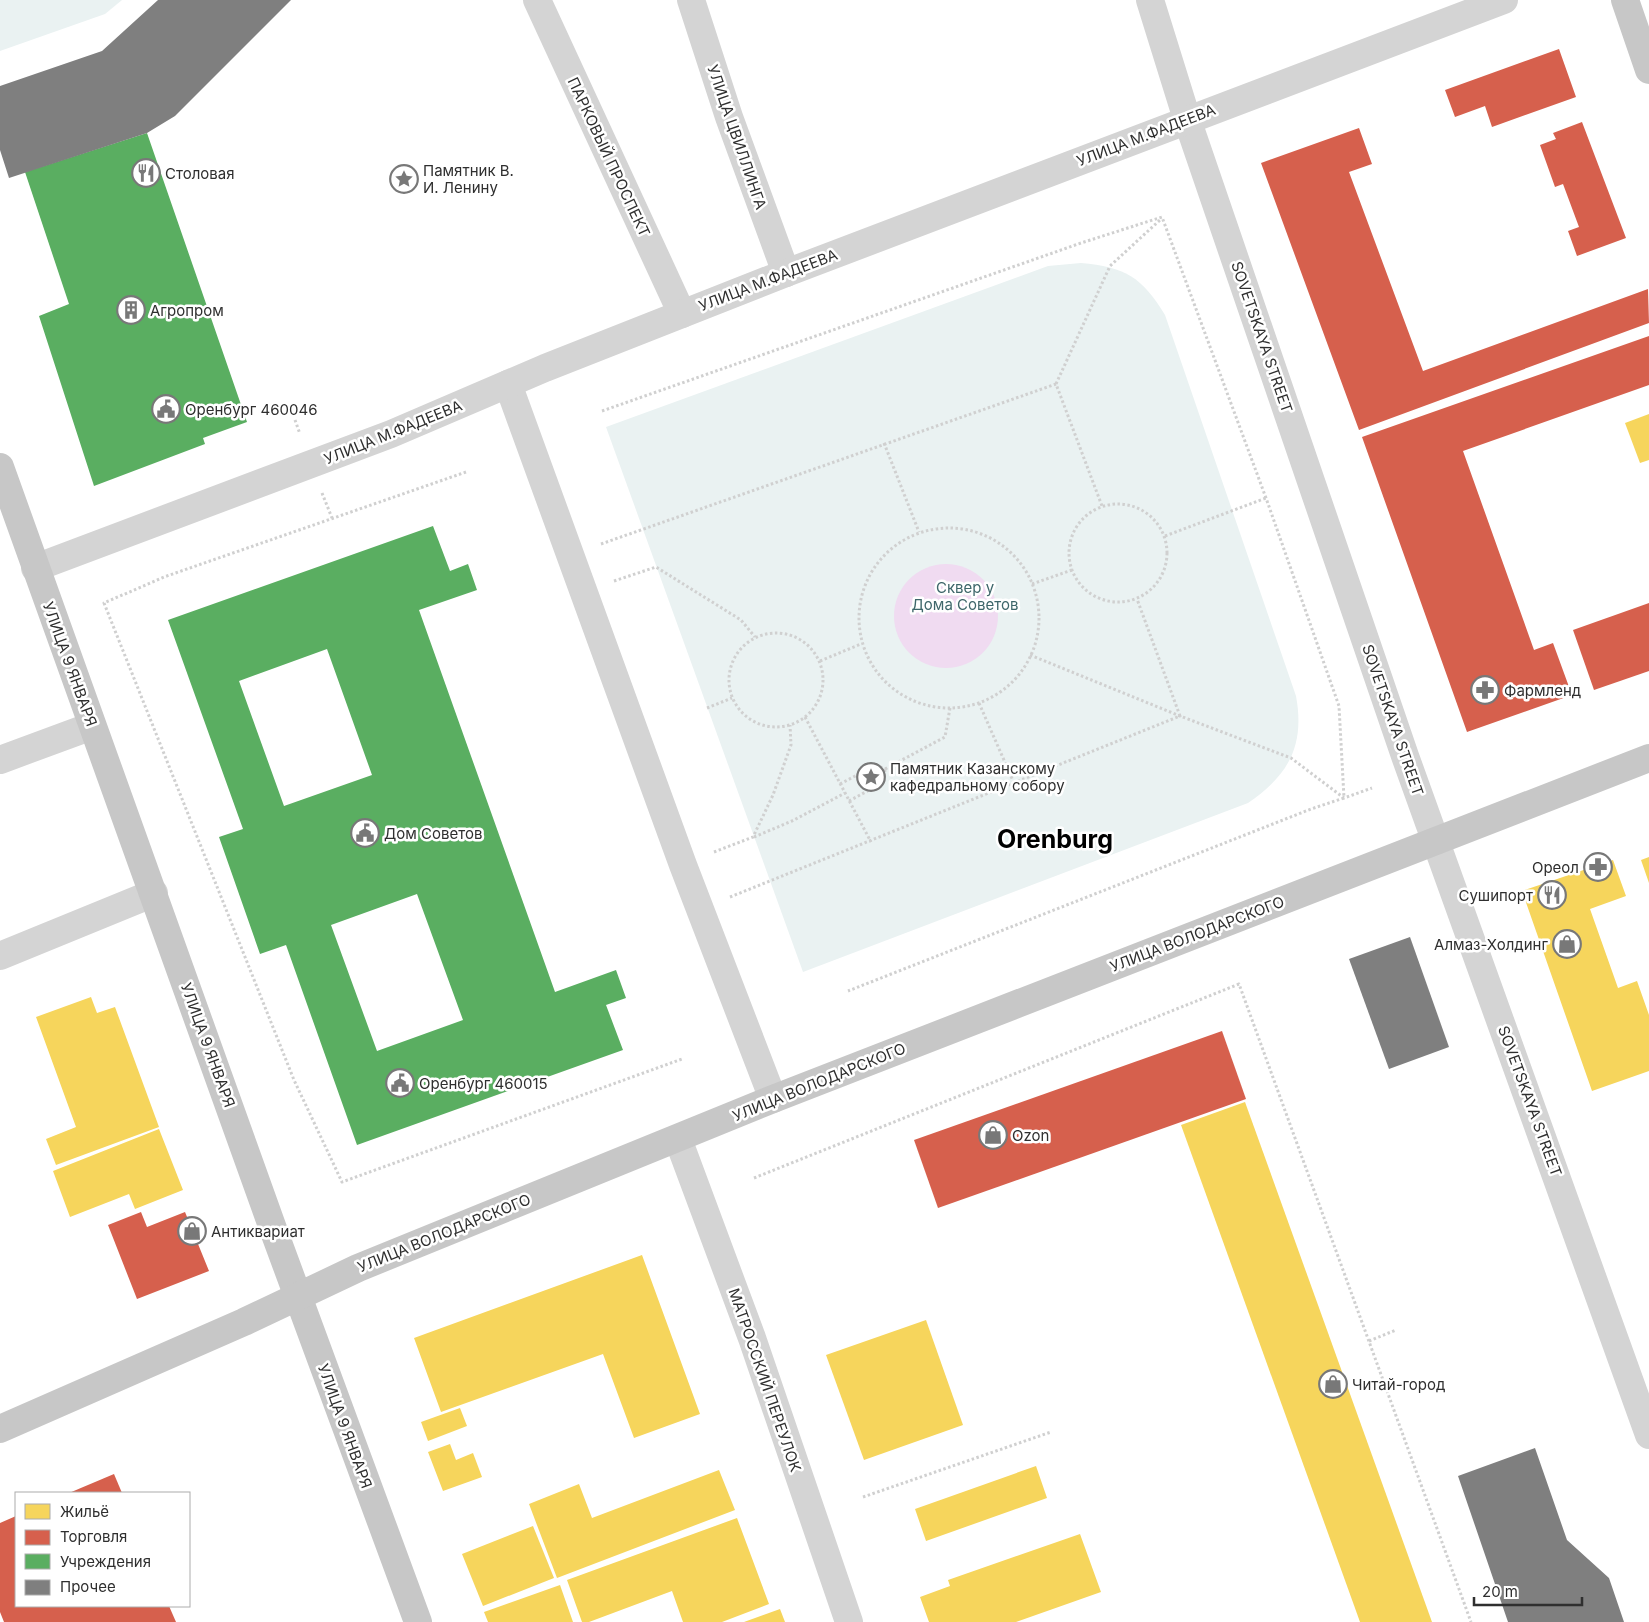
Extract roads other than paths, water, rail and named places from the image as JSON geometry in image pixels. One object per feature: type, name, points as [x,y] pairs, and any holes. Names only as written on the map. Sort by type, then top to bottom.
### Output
[{"type":"main road","points":[[1625,0],[1649,70]]},
{"type":"main road","name":"УЛИЦА 9 ЯНВАРЯ","points":[[0,467],[298,1297],[418,1622]]},
{"type":"main road","name":"УЛИЦА ВОЛОДАРСКОГО","points":[[0,1429],[298,1297],[358,1268],[773,1099],[1649,758]]},
{"type":"street","name":"ПАРКОВЫЙ ПРОСПЕКТ","points":[[537,0],[682,314]]},
{"type":"street","name":"УЛИЦА ЦВИЛЛИНГА","points":[[691,0],[729,117],[786,273]]},
{"type":"street","name":"SOVETSKAYA STREET","points":[[1150,0],[1188,119],[1400,741],[1649,1436]]},
{"type":"street","name":"УЛИЦА М.ФАДЕЕВА","points":[[35,568],[347,452],[508,384],[786,273],[1504,0]]},
{"type":"street","points":[[508,384],[682,864],[773,1099]]},
{"type":"street","points":[[0,760],[92,726]]},
{"type":"street","points":[[0,956],[154,893]]},
{"type":"street","name":"МАТРОССКИЙ ПЕРЕУЛОК","points":[[678,1139],[752,1338],[849,1622]]},
{"type":"place","name":"Столовая","points":[[146,173]]},
{"type":"place","name":"Памятник В. И. Ленину","points":[[404,179]]},
{"type":"place","name":"Агропром","points":[[131,310]]},
{"type":"place","name":"Оренбург 460046","points":[[166,409]]},
{"type":"place","name":"Фармленд","points":[[1485,690]]},
{"type":"place","name":"Памятник Казанскому кафедральному собору","points":[[871,777]]},
{"type":"place","name":"Дом Советов","points":[[365,833]]},
{"type":"place","name":"Ореол","points":[[1598,867]]},
{"type":"place","name":"Сушипорт","points":[[1552,895]]},
{"type":"place","name":"Алмаз-Холдинг","points":[[1567,944]]},
{"type":"place","name":"Оренбург 460015","points":[[400,1083]]},
{"type":"place","name":"Ozon","points":[[993,1135]]},
{"type":"place","name":"Антиквариат","points":[[192,1231]]},
{"type":"place","name":"Читай-город","points":[[1333,1384]]},
{"type":"district","name":"Orenburg","points":[[1055,839]]},
{"type":"park label","name":"Сквер у Дома Советов","points":[[965,596]]}]
